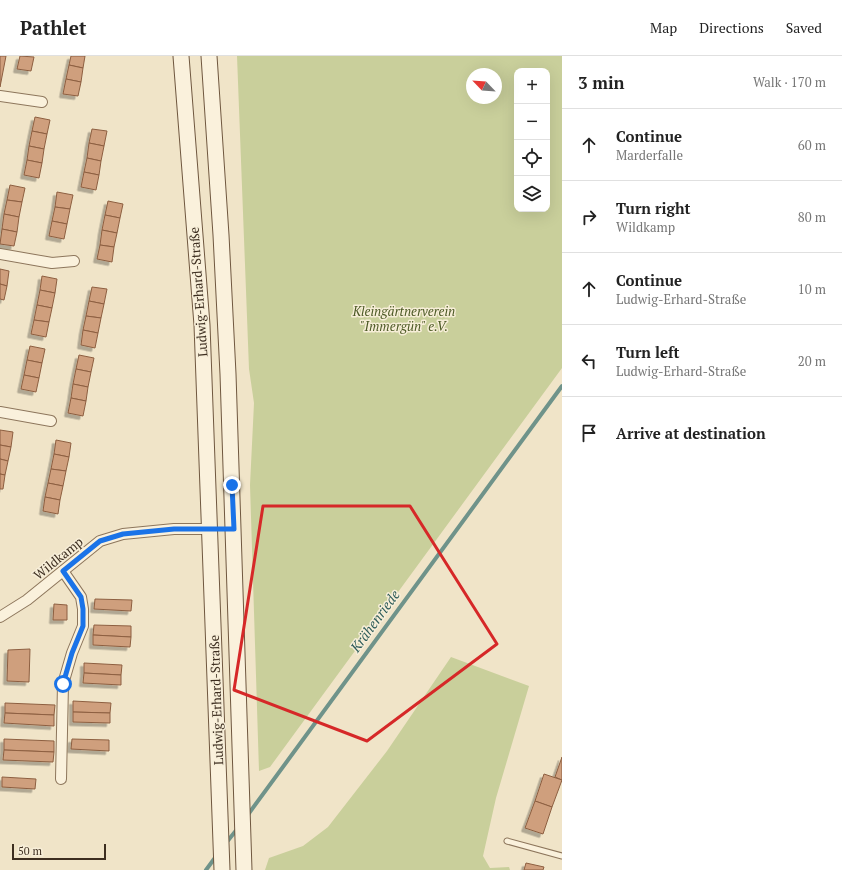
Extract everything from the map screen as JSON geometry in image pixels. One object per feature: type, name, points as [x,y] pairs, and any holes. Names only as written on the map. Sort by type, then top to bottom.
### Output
[{"type":"main road","name":"Ludwig-Erhard-Straße","points":[[181,56],[202,325],[222,866]]},
{"type":"main road","name":"Ludwig-Erhard-Straße","points":[[209,56],[221,235],[228,374],[244,870]]},
{"type":"main road","points":[[210,529],[234,529]]},
{"type":"street","points":[[0,96],[42,102]]},
{"type":"street","points":[[0,254],[52,263],[74,261]]},
{"type":"street","points":[[0,412],[51,421]]},
{"type":"street","name":"Wildkamp","points":[[0,616],[27,600],[100,541],[123,534],[174,529],[210,529]]},
{"type":"street","points":[[60,779],[63,684],[72,653],[83,626],[81,597],[63,571]]},
{"type":"lane","points":[[508,841],[562,856]]},
{"type":"highlighted area","points":[[263,506],[410,506],[497,644],[367,741],[234,690]]},
{"type":"green space","name":"Kleingärtnerverein \"Immergün\" e.V.","points":[[237,56],[562,56],[562,368],[270,767],[259,771],[250,485],[254,403],[249,369]]},
{"type":"green space","points":[[451,657],[529,686],[496,798],[483,856],[490,868],[509,867],[510,870],[265,870],[269,858],[303,846],[328,827],[387,751]]},
{"type":"building","points":[[0,56],[6,56],[0,87]]},
{"type":"building","points":[[20,56],[34,57],[31,71],[17,69]]},
{"type":"building","points":[[71,56],[85,56],[83,68],[69,65]]},
{"type":"building","points":[[69,65],[83,68],[81,82],[66,79]]},
{"type":"building","points":[[66,79],[81,82],[78,96],[63,94]]},
{"type":"building","points":[[35,117],[50,120],[47,134],[32,131]]},
{"type":"building","points":[[92,129],[107,131],[104,146],[89,143]]},
{"type":"building","points":[[32,131],[47,134],[44,149],[29,146]]},
{"type":"building","points":[[89,143],[104,146],[101,161],[87,158]]},
{"type":"building","points":[[29,146],[44,149],[42,163],[27,160]]},
{"type":"building","points":[[87,158],[101,161],[99,175],[84,172]]},
{"type":"building","points":[[27,160],[42,163],[39,178],[24,175]]},
{"type":"building","points":[[84,172],[99,175],[96,190],[81,187]]},
{"type":"building","points":[[10,185],[25,188],[22,202],[7,200]]},
{"type":"building","points":[[57,192],[73,195],[70,209],[55,207]]},
{"type":"building","points":[[7,200],[22,202],[19,217],[4,214]]},
{"type":"building","points":[[108,201],[123,204],[120,218],[105,215]]},
{"type":"building","points":[[55,207],[70,209],[67,224],[52,221]]},
{"type":"building","points":[[4,214],[19,217],[17,232],[2,229]]},
{"type":"building","points":[[105,215],[120,218],[117,233],[102,230]]},
{"type":"building","points":[[52,221],[67,224],[64,239],[49,236]]},
{"type":"building","points":[[2,229],[17,232],[14,246],[0,244]]},
{"type":"building","points":[[102,230],[117,233],[114,247],[100,245]]},
{"type":"building","points":[[100,245],[114,247],[112,262],[97,259]]},
{"type":"building","points":[[0,269],[9,271],[7,286],[0,284]]},
{"type":"building","points":[[42,276],[57,279],[55,293],[40,290]]},
{"type":"building","points":[[0,284],[7,286],[4,300],[0,299]]},
{"type":"building","points":[[92,287],[107,289],[104,304],[89,301]]},
{"type":"building","points":[[40,290],[55,293],[52,308],[37,305]]},
{"type":"building","points":[[89,301],[104,304],[101,318],[86,316]]},
{"type":"building","points":[[37,305],[52,308],[49,322],[34,320]]},
{"type":"building","points":[[86,316],[101,318],[98,333],[83,330]]},
{"type":"building","points":[[34,320],[49,322],[46,337],[31,334]]},
{"type":"building","points":[[83,330],[98,333],[95,348],[81,345]]},
{"type":"building","points":[[30,346],[45,349],[42,363],[27,360]]},
{"type":"building","points":[[79,355],[94,358],[91,372],[76,369]]},
{"type":"building","points":[[27,360],[42,363],[39,378],[24,375]]},
{"type":"building","points":[[76,369],[91,372],[88,387],[73,384]]},
{"type":"building","points":[[24,375],[39,378],[36,392],[21,389]]},
{"type":"building","points":[[73,384],[88,387],[86,401],[71,398]]},
{"type":"building","points":[[71,398],[86,401],[83,416],[68,413]]},
{"type":"building","points":[[0,430],[13,432],[11,447],[0,445]]},
{"type":"building","points":[[56,440],[71,443],[69,457],[54,454]]},
{"type":"building","points":[[0,445],[11,447],[8,461],[0,459]]},
{"type":"building","points":[[54,454],[69,457],[66,471],[51,469]]},
{"type":"building","points":[[0,459],[8,461],[5,475],[0,474]]},
{"type":"building","points":[[51,469],[66,471],[63,486],[48,483]]},
{"type":"building","points":[[0,474],[5,475],[3,489],[0,489]]},
{"type":"building","points":[[48,483],[63,486],[60,500],[45,497]]},
{"type":"building","points":[[45,497],[60,500],[58,514],[43,511]]},
{"type":"building","points":[[95,599],[132,600],[131,611],[94,609]]},
{"type":"building","points":[[54,604],[67,605],[67,620],[53,620]]},
{"type":"building","points":[[94,625],[131,626],[131,637],[93,635]]},
{"type":"building","points":[[93,635],[131,637],[130,647],[93,645]]},
{"type":"building","points":[[30,649],[29,682],[7,681],[8,650]]},
{"type":"building","points":[[84,663],[122,665],[121,675],[84,673]]},
{"type":"building","points":[[84,673],[121,675],[121,685],[83,683]]},
{"type":"building","points":[[73,701],[111,703],[110,713],[73,712]]},
{"type":"building","points":[[5,703],[55,705],[54,715],[5,713]]},
{"type":"building","points":[[73,712],[110,713],[110,723],[73,722]]},
{"type":"building","points":[[5,713],[54,715],[54,726],[4,723]]},
{"type":"building","points":[[4,739],[54,741],[54,752],[4,750]]},
{"type":"building","points":[[72,739],[109,740],[109,751],[71,749]]},
{"type":"building","points":[[4,750],[54,752],[53,762],[3,760]]},
{"type":"building","points":[[562,757],[562,780],[555,777]]},
{"type":"building","points":[[544,774],[562,780],[552,807],[535,801]]},
{"type":"building","points":[[2,777],[36,779],[35,789],[2,787]]},
{"type":"building","points":[[535,801],[552,807],[543,834],[525,828]]},
{"type":"building","points":[[526,863],[544,867],[543,870],[524,870]]},
{"type":"waterway","name":"Krähenriede","points":[[247,816],[562,386]]},
{"type":"waterway","name":"Krähenriede","points":[[226,843],[238,828]]},
{"type":"waterway","name":"Krähenriede","points":[[206,870],[217,855]]},
{"type":"route","points":[[63,684],[72,653],[83,626],[81,597],[63,571],[100,541],[123,534],[174,529],[234,529],[232,485]]}]
